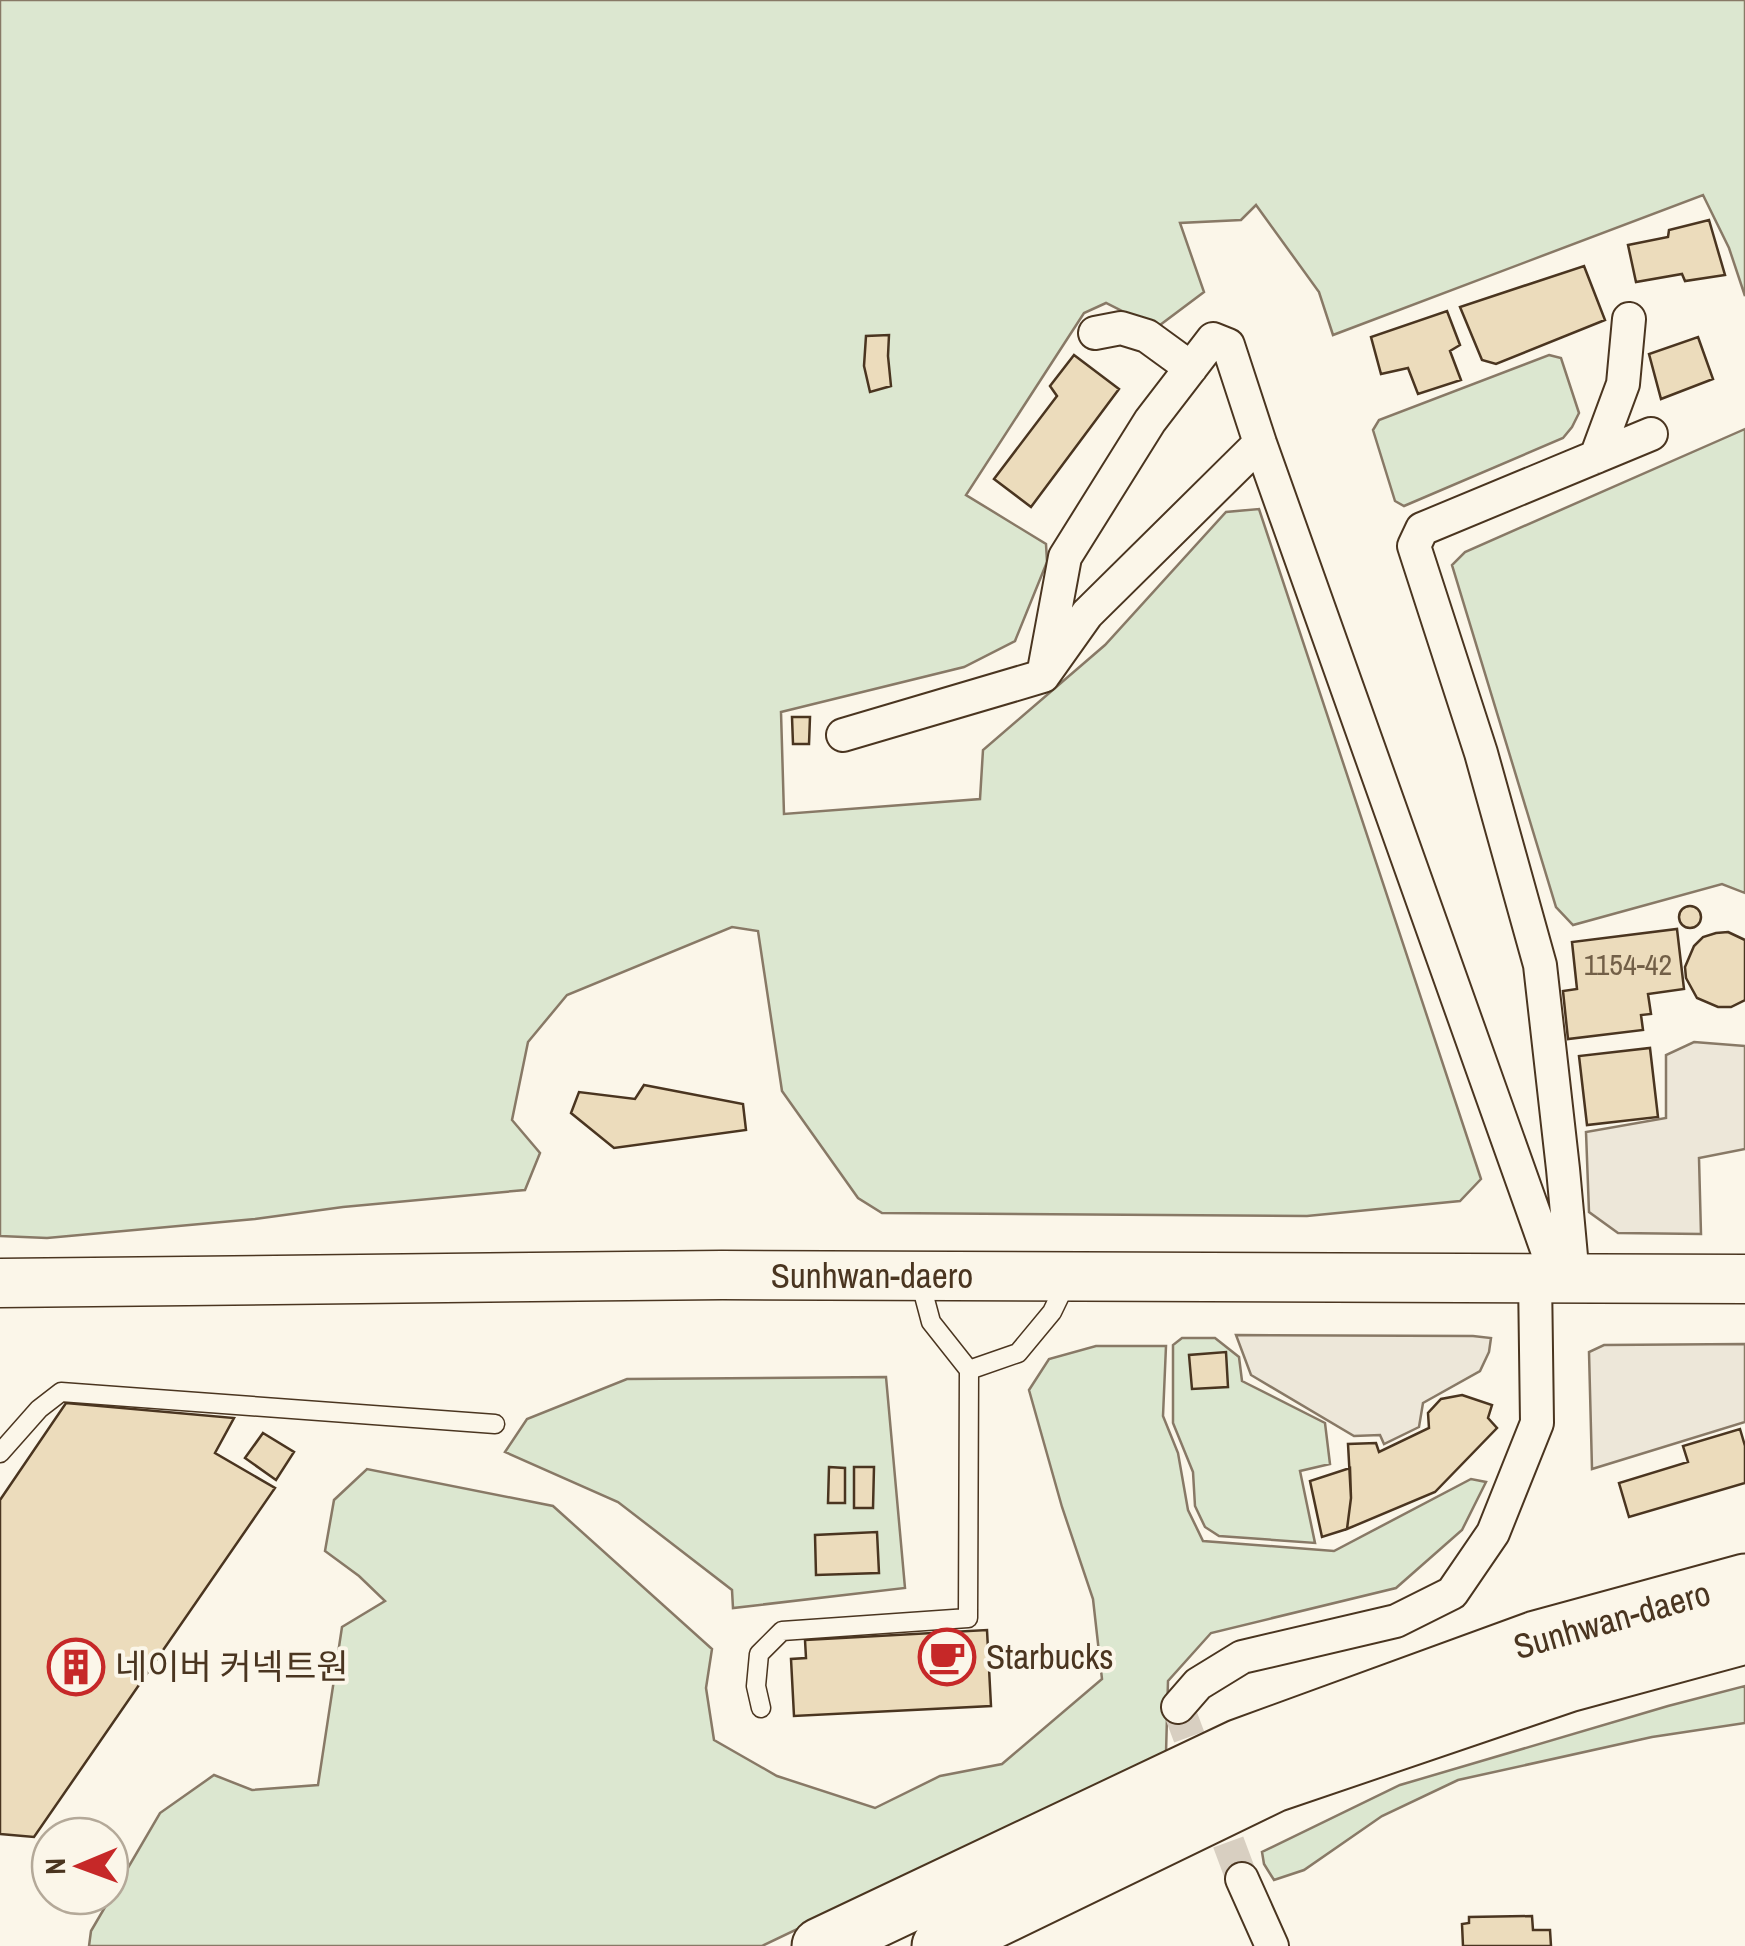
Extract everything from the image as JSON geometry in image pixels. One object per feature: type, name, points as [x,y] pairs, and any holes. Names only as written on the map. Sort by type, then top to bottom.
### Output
[{"type":"highway","name":"Sunhwan-daero","points":[[820,1946],[1240,1747],[1536,1640],[1745,1582]]},
{"type":"highway","name":"Sunhwan-daero","points":[[940,1946],[1274,1784],[1568,1684],[1745,1636]]},
{"type":"street","points":[[1596,457],[1623,384],[1628,319]]},
{"type":"street","points":[[1094,334],[1121,328],[1146,336],[1191,368]]},
{"type":"street","points":[[1043,676],[1065,556],[1150,421],[1213,339],[1228,345],[1555,1278]]},
{"type":"street","points":[[1178,1707],[1198,1684],[1242,1657],[1396,1620],[1452,1594],[1493,1533],[1537,1423],[1564,1169],[1540,965],[1481,752],[1414,546],[1422,529],[1651,434]]},
{"type":"street","points":[[843,735],[1043,676],[1087,614],[1260,443]]},
{"type":"street","name":"Sunhwan-daero","points":[[0,1283],[464,1277],[1745,1279]]},
{"type":"street","points":[[1242,1879],[1272,1946]]},
{"type":"lane","points":[[762,1708],[756,1686],[759,1654],[782,1631],[968,1618],[969,1370],[931,1322],[918,1276]]},
{"type":"lane","points":[[969,1370],[1018,1353],[1052,1312],[1070,1276]]},
{"type":"lane","points":[[0,1453],[39,1409],[60,1392],[494,1424]]},
{"type":"green space","points":[[0,0],[1745,0],[1745,296],[1729,248],[1703,195],[1333,335],[1319,292],[1256,205],[1241,220],[1180,223],[1204,292],[1156,328],[1106,303],[1084,313],[966,495],[1046,544],[1047,562],[1015,641],[964,667],[781,712],[784,814],[980,799],[983,750],[1105,645],[1226,512],[1259,509],[1481,1179],[1460,1201],[1307,1216],[882,1213],[858,1198],[782,1091],[758,931],[732,927],[567,995],[528,1042],[512,1120],[540,1153],[525,1190],[47,1238],[0,1236]]},
{"type":"green space","points":[[1549,355],[1561,358],[1579,413],[1563,438],[1404,506],[1395,501],[1373,430],[1379,420]]},
{"type":"green space","points":[[1745,429],[1745,893],[1722,884],[1573,925],[1556,907],[1452,565],[1465,552]]},
{"type":"green space","points":[[1182,1338],[1215,1338],[1239,1357],[1242,1381],[1325,1423],[1330,1464],[1300,1471],[1315,1543],[1219,1536],[1205,1527],[1195,1506],[1193,1472],[1173,1423],[1173,1345]]},
{"type":"green space","points":[[1096,1346],[1166,1346],[1163,1416],[1178,1453],[1188,1510],[1203,1541],[1334,1551],[1471,1479],[1486,1482],[1462,1530],[1396,1588],[1211,1633],[1168,1681],[1166,1753],[762,1946],[89,1946],[91,1931],[100,1916],[130,1916],[130,1864],[160,1813],[214,1775],[252,1790],[318,1785],[342,1627],[385,1601],[325,1551],[334,1500],[367,1469],[553,1506],[712,1649],[706,1688],[714,1740],[777,1776],[875,1808],[940,1776],[1002,1764],[1102,1679],[1093,1599],[1029,1390],[1049,1359]]},
{"type":"green space","points":[[886,1377],[905,1588],[733,1608],[732,1590],[618,1502],[505,1452],[527,1419],[627,1379]]},
{"type":"green space","points":[[1745,1686],[1745,1723],[1652,1737],[1458,1780],[1382,1816],[1304,1870],[1274,1880],[1264,1864],[1262,1852],[1400,1785]]},
{"type":"shaded area","points":[[1694,1042],[1745,1046],[1745,1149],[1699,1158],[1701,1234],[1618,1233],[1589,1212],[1586,1132],[1666,1118],[1666,1055]]},
{"type":"shaded area","points":[[1236,1335],[1491,1338],[1480,1371],[1423,1403],[1419,1427],[1384,1444],[1380,1435],[1354,1436],[1251,1375]]},
{"type":"shaded area","points":[[1745,1344],[1745,1422],[1592,1469],[1589,1352],[1604,1345]]},
{"type":"building","points":[[1709,220],[1725,275],[1685,281],[1682,274],[1636,282],[1628,245],[1668,237],[1669,230]]},
{"type":"building","points":[[1584,266],[1605,320],[1496,364],[1482,360],[1460,307]]},
{"type":"building","points":[[1447,311],[1460,345],[1450,351],[1461,380],[1418,394],[1408,368],[1381,374],[1371,337]]},
{"type":"building","points":[[889,335],[891,386],[870,392],[864,366],[866,336]]},
{"type":"building","points":[[1698,337],[1713,379],[1661,399],[1649,354]]},
{"type":"building","points":[[1074,355],[1119,389],[1031,507],[994,479],[1057,396],[1050,386]]},
{"type":"building","points":[[792,717],[810,717],[809,744],[793,744]]},
{"type":"building","points":[[1690,906],[1698,909],[1698,925],[1690,928],[1682,925],[1679,917],[1682,909]]},
{"type":"building","points":[[1677,929],[1684,989],[1648,994],[1651,1014],[1641,1015],[1643,1030],[1568,1039],[1563,991],[1577,989],[1572,942]]},
{"type":"building","points":[[1728,932],[1745,940],[1745,1000],[1731,1007],[1718,1007],[1697,998],[1686,978],[1685,967],[1694,946],[1703,937]]},
{"type":"building","points":[[1650,1048],[1658,1117],[1587,1125],[1579,1056]]},
{"type":"building","points":[[644,1085],[743,1104],[746,1130],[614,1148],[571,1113],[579,1092],[635,1099]]},
{"type":"building","points":[[1226,1352],[1228,1387],[1192,1389],[1189,1355]]},
{"type":"building","points":[[1462,1395],[1492,1405],[1488,1418],[1497,1428],[1435,1492],[1347,1529],[1351,1498],[1348,1444],[1376,1443],[1379,1452],[1429,1428],[1428,1413],[1441,1399]]},
{"type":"building","name":"네이버 커넥트원","points":[[66,1403],[234,1418],[215,1453],[275,1488],[49,1816],[30,1816],[30,1837],[0,1834],[0,1500]]},
{"type":"building","points":[[1740,1429],[1745,1446],[1745,1483],[1629,1517],[1619,1483],[1688,1462],[1683,1446]]},
{"type":"building","points":[[263,1433],[294,1452],[276,1480],[245,1458]]},
{"type":"building","points":[[829,1467],[845,1468],[845,1503],[828,1503]]},
{"type":"building","points":[[854,1467],[874,1467],[873,1508],[854,1508]]},
{"type":"building","points":[[1350,1468],[1347,1529],[1322,1537],[1310,1481]]},
{"type":"building","points":[[877,1532],[879,1573],[816,1575],[815,1535]]},
{"type":"building","points":[[987,1630],[991,1706],[794,1716],[791,1659],[806,1658],[805,1640]]},
{"type":"building","points":[[1532,1916],[1533,1930],[1550,1930],[1551,1946],[1463,1946],[1462,1924],[1469,1923],[1469,1917]]},
{"type":"tunnel","points":[[1178,1707],[1242,1879]]},
{"type":"place","name":"Starbucks","points":[[947,1657]]},
{"type":"place","name":"네이버 커넥트원","points":[[76,1667]]}]
